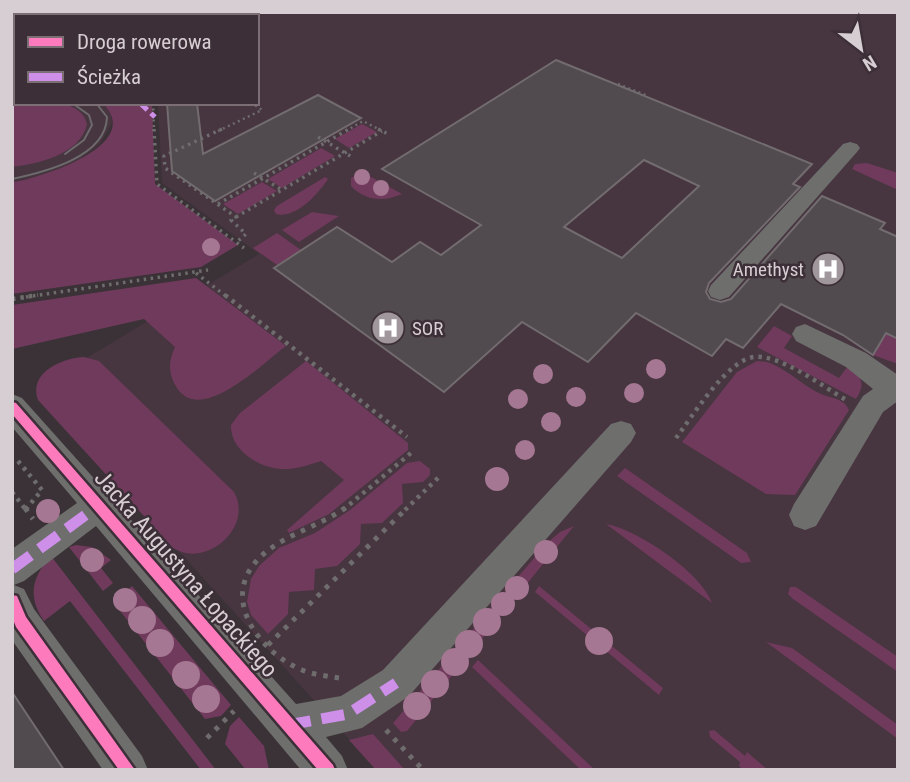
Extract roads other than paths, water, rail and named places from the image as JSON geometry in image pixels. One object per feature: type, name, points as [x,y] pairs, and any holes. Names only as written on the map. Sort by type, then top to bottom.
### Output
[{"type":"street","points":[[720,291],[850,148]]},
{"type":"street","points":[[805,334],[856,360],[895,388],[879,398],[868,412],[805,515]]},
{"type":"street","name":"Jacka Augustyna Łopackiego","points":[[12,406],[327,770]]},
{"type":"street","points":[[288,725],[348,714],[396,683],[621,433]]},
{"type":"street","points":[[12,569],[98,506]]},
{"type":"street","points":[[12,601],[21,622],[128,770]]},
{"type":"tram line","points":[[65,154],[84,140],[92,125],[89,115],[75,105]]},
{"type":"tram line","points":[[12,179],[56,167],[72,160],[96,143],[104,131],[107,117],[98,105]]},
{"type":"place","name":"Amethyst","points":[[828,269]]},
{"type":"place","name":"SOR","points":[[388,328]]}]
